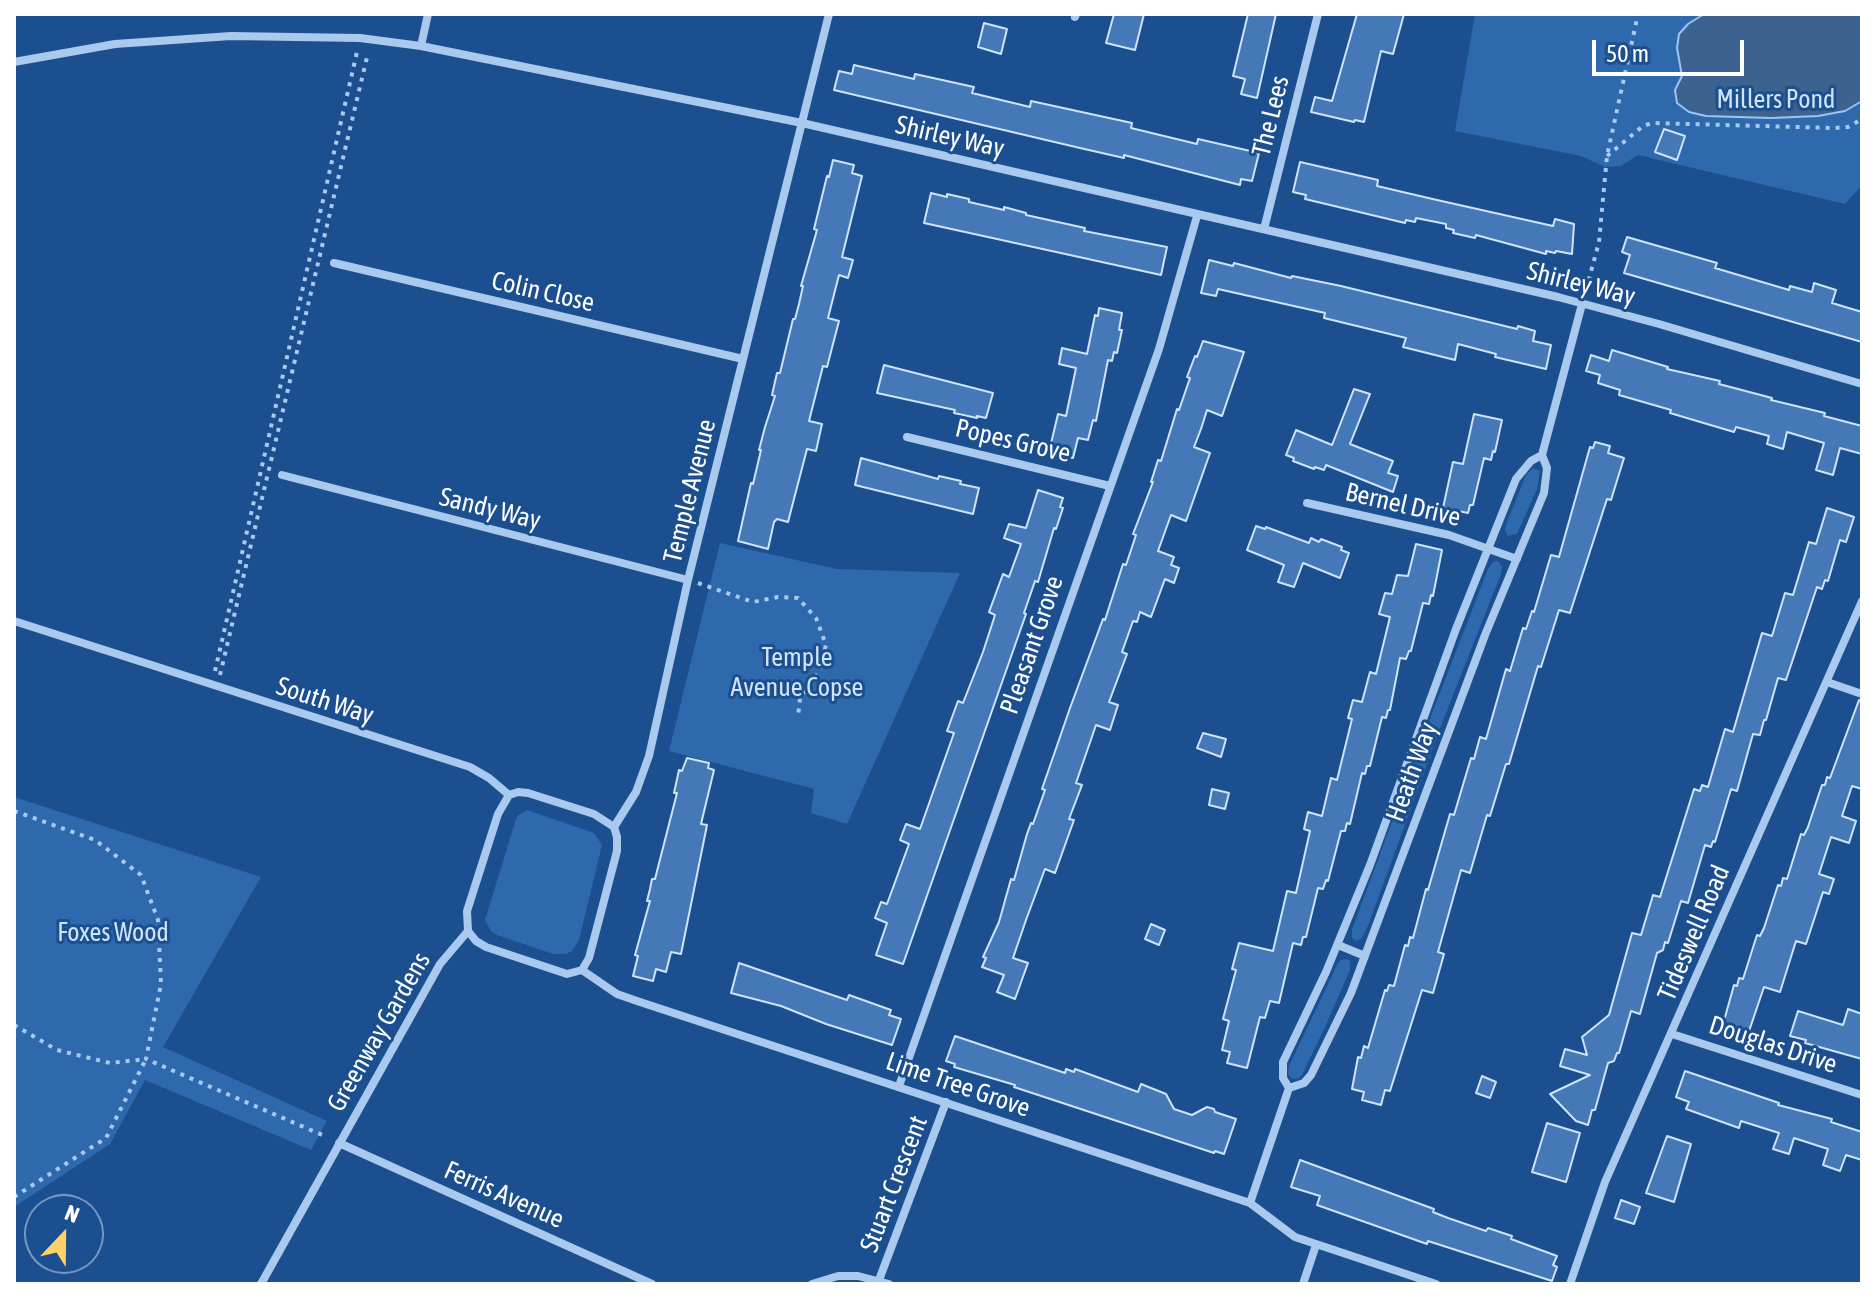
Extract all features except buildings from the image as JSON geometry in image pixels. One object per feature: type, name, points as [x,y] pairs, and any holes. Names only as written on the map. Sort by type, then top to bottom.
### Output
[{"type":"street","points":[[421,46],[428,14]]},
{"type":"street","name":"Temple Avenue","points":[[582,970],[589,958],[617,851],[614,827],[643,776],[688,580],[829,14]]},
{"type":"street","name":"The Lees","points":[[1264,229],[1318,14]]},
{"type":"street","name":"Shirley Way","points":[[14,62],[151,40],[282,35],[360,38],[421,46],[802,123],[1264,229],[1582,304],[1862,384]]},
{"type":"street","name":"Pleasant Grove","points":[[899,1086],[1169,321],[1197,216]]},
{"type":"street","name":"Colin Close","points":[[334,263],[743,359]]},
{"type":"street","name":"Heath Way","points":[[1289,1088],[1304,1083],[1311,1075],[1337,1024],[1477,657],[1544,493],[1547,468],[1542,455],[1582,304]]},
{"type":"street","name":"Popes Grove","points":[[907,437],[1110,486]]},
{"type":"street","name":"Heath Way","points":[[1250,1203],[1289,1088],[1283,1078],[1283,1062],[1338,945],[1456,629],[1516,479],[1531,461],[1542,455]]},
{"type":"street","name":"Sandy Way","points":[[282,475],[688,580]]},
{"type":"street","name":"Bernel Drive","points":[[1307,503],[1449,535],[1517,559]]},
{"type":"street","name":"Tideswell Road","points":[[1570,1284],[1605,1182],[1862,601]]},
{"type":"street","name":"South Way","points":[[14,621],[470,767],[509,795]]},
{"type":"street","points":[[1827,682],[1862,694]]},
{"type":"street","points":[[468,931],[467,911],[498,814],[509,795],[528,793],[594,814],[614,827]]},
{"type":"street","name":"Lime Tree Grove","points":[[468,931],[486,947],[567,974],[582,970],[617,994],[637,1001],[1250,1203],[1289,1234],[1436,1284]]},
{"type":"street","name":"Greenway Gardens","points":[[261,1284],[440,964],[468,931]]},
{"type":"street","points":[[1338,945],[1365,956]]},
{"type":"street","name":"Douglas Drive","points":[[1672,1034],[1862,1095]]},
{"type":"street","name":"Stuart Crescent","points":[[879,1280],[946,1102]]},
{"type":"street","name":"Ferris Avenue","points":[[339,1143],[652,1284]]},
{"type":"street","points":[[1303,1284],[1316,1245]]},
{"type":"street","name":"Stuart Crescent","points":[[812,1284],[838,1276],[879,1280],[889,1284]]},
{"type":"path","points":[[1582,304],[1597,258],[1607,156],[1638,14]]},
{"type":"path","points":[[214,686],[360,38]]},
{"type":"path","points":[[214,686],[371,39]]},
{"type":"path","points":[[1607,156],[1643,126],[1652,123],[1834,128],[1848,127],[1862,119]]},
{"type":"path","points":[[688,580],[753,602],[778,597],[798,598],[816,618],[826,645],[819,672],[800,698],[798,717]]},
{"type":"path","points":[[14,811],[95,840],[141,875],[158,920],[161,984],[146,1059],[106,1138],[14,1197]]},
{"type":"path","points":[[14,1025],[57,1050],[110,1063],[146,1059],[339,1143]]},
{"type":"green space","name":"Millers Pond","points":[[1475,14],[1862,14],[1862,185],[1845,204],[1638,155],[1621,166],[1605,167],[1581,156],[1455,131]]},
{"type":"green space","points":[[1533,468],[1540,471],[1537,489],[1517,534],[1508,536],[1506,525],[1526,475]]},
{"type":"green space","name":"Temple Avenue Copse","points":[[720,543],[837,569],[960,573],[847,824],[811,813],[814,789],[669,751]]},
{"type":"green space","points":[[1498,561],[1502,567],[1501,574],[1442,723],[1369,923],[1362,938],[1357,941],[1352,938],[1352,930],[1434,708],[1488,569]]},
{"type":"green space","name":"Foxes Wood","points":[[14,797],[261,877],[163,1047],[327,1121],[311,1150],[145,1080],[110,1144],[34,1194],[24,1194],[24,1200],[14,1207]]},
{"type":"green space","points":[[527,810],[594,833],[602,845],[579,940],[566,954],[553,954],[497,935],[485,920],[517,816]]},
{"type":"green space","points":[[1347,959],[1350,970],[1325,1027],[1302,1075],[1292,1079],[1288,1074],[1289,1066],[1338,963]]},
{"type":"shaded area","name":"Millers Pond","points":[[1704,14],[1862,14],[1862,101],[1845,111],[1818,116],[1706,116],[1689,112],[1677,103],[1675,90],[1682,76],[1677,48],[1679,34]]}]
